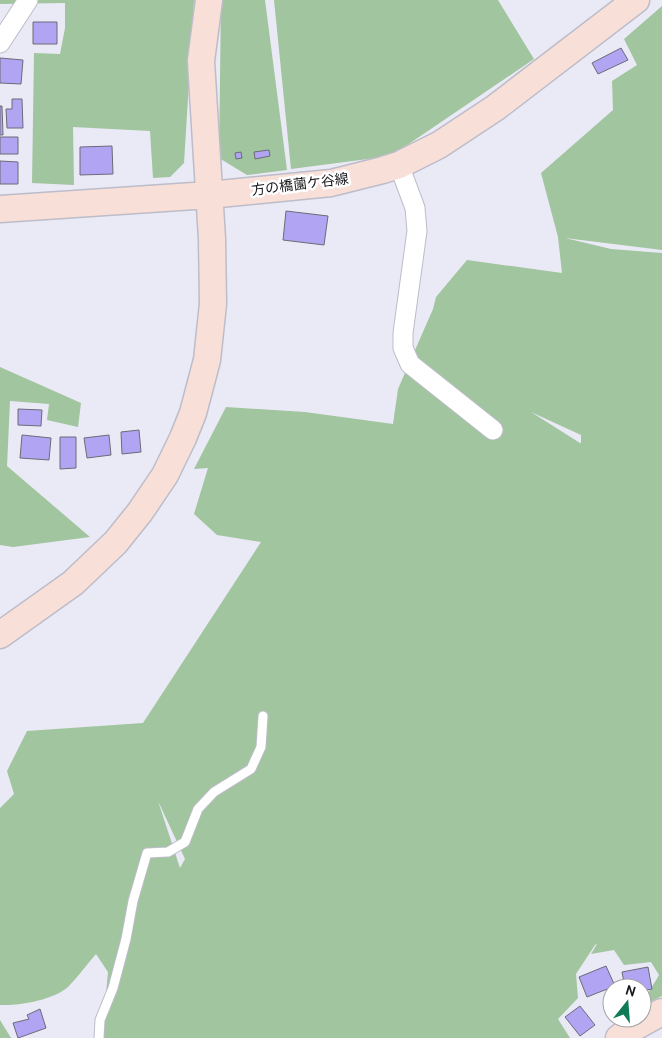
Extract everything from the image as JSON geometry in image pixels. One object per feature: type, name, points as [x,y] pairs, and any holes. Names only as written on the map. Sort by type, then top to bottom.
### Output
[{"type":"street","points":[[0,43],[28,0]]},
{"type":"street","points":[[0,635],[73,583],[116,542],[157,487],[184,438],[200,391],[211,336],[213,304],[213,272],[201,61],[209,0]]},
{"type":"street","name":"方の橋薗ケ谷線","points":[[0,209],[331,183],[399,165],[439,145],[495,108],[636,0]]},
{"type":"street","points":[[399,165],[415,208],[417,231],[403,333],[403,348],[410,364],[493,430]]},
{"type":"street","points":[[619,1038],[662,1012]]},
{"type":"lane","points":[[98,1038],[100,1020],[113,988],[126,939],[132,901],[148,853],[168,852],[186,842],[198,809],[214,792],[251,769],[261,747],[263,716]]},
{"type":"green space","points":[[0,0],[211,0],[194,1],[184,163],[170,177],[153,178],[150,131],[73,127],[74,185],[32,183],[34,53],[60,54],[65,28],[65,3],[0,4]]},
{"type":"green space","points":[[221,0],[265,0],[287,170],[247,175],[219,158]]},
{"type":"green space","points":[[274,0],[498,0],[534,59],[391,156],[291,169]]},
{"type":"green space","points":[[662,6],[662,250],[565,238],[611,249],[662,253],[662,996],[652,1001],[652,987],[659,975],[651,962],[624,965],[614,950],[591,954],[597,944],[576,974],[578,998],[558,1019],[570,1038],[102,1038],[108,972],[96,954],[62,992],[36,1001],[0,1005],[0,808],[14,794],[7,771],[27,731],[143,723],[261,542],[217,535],[194,514],[208,468],[194,469],[226,407],[305,412],[393,424],[398,389],[433,309],[436,297],[467,260],[562,273],[558,237],[541,173],[613,110],[612,81],[637,65],[624,39]],"holes":[[[531,412],[581,435],[580,443]],[[158,801],[185,859],[180,868]]]},
{"type":"green space","points":[[0,367],[81,403],[78,427],[47,420],[49,404],[10,401],[7,466],[90,537],[13,547],[0,545]]},
{"type":"green space","points":[[0,1020],[11,1038],[0,1038]]},
{"type":"building","points":[[33,22],[57,22],[57,44],[33,44]]},
{"type":"building","points":[[621,48],[628,60],[598,74],[592,63]]},
{"type":"building","points":[[0,58],[23,60],[21,84],[0,83]]},
{"type":"building","points":[[12,99],[22,99],[23,128],[7,128],[6,109],[12,109]]},
{"type":"building","points":[[0,106],[2,106],[3,135],[0,135]]},
{"type":"building","points":[[0,137],[18,137],[18,154],[0,154]]},
{"type":"building","points":[[112,146],[113,174],[80,175],[80,147]]},
{"type":"building","points":[[269,150],[270,156],[255,159],[254,152]]},
{"type":"building","points":[[241,152],[242,158],[236,159],[235,153]]},
{"type":"building","points":[[0,161],[18,162],[18,184],[0,184]]},
{"type":"building","points":[[286,211],[328,216],[324,245],[283,240]]},
{"type":"building","points":[[18,409],[42,410],[41,426],[18,425]]},
{"type":"building","points":[[139,430],[141,452],[122,454],[121,432]]},
{"type":"building","points":[[22,435],[51,438],[49,460],[20,458]]},
{"type":"building","points":[[109,435],[111,455],[87,458],[84,438]]},
{"type":"building","points":[[60,437],[76,437],[76,468],[60,469]]},
{"type":"building","points":[[606,966],[611,978],[602,978],[602,991],[587,997],[579,977]]},
{"type":"building","points":[[648,967],[650,978],[623,978],[622,972]]},
{"type":"building","points":[[580,1006],[595,1025],[580,1036],[565,1017]]},
{"type":"building","points":[[40,1009],[46,1028],[18,1038],[13,1023],[29,1019],[27,1015]]}]
